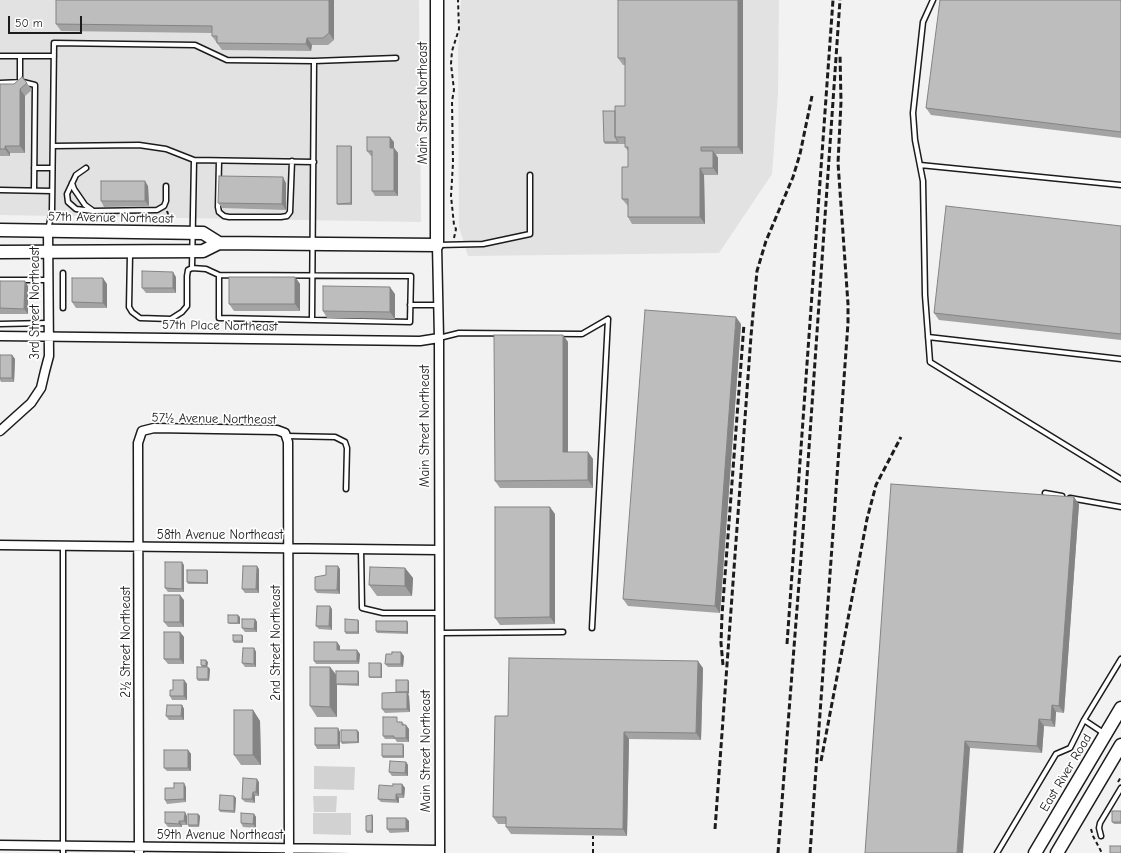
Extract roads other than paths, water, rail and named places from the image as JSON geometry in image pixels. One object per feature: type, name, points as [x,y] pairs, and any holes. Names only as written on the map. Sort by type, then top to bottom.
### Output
[{"type":"street","name":"Main Street Northeast","points":[[437,0],[440,852]]},
{"type":"street","name":"57th Avenue Northeast","points":[[0,230],[203,233],[219,243]]},
{"type":"street","name":"3rd Street Northeast","points":[[0,431],[18,416],[41,388],[49,356],[48,230]]},
{"type":"street","name":"57th Avenue Northeast","points":[[0,252],[203,251],[219,243],[437,245]]},
{"type":"street","name":"57th Place Northeast","points":[[0,336],[420,341],[439,338]]},
{"type":"street","name":"57½ Avenue Northeast","points":[[142,431],[154,428],[277,430],[286,435]]},
{"type":"street","name":"2½ Street Northeast","points":[[139,850],[138,443],[142,431]]},
{"type":"street","name":"2nd Street Northeast","points":[[286,435],[288,442],[289,850]]},
{"type":"street","name":"58th Avenue Northeast","points":[[0,545],[439,550]]},
{"type":"street","name":"East River Road","points":[[1035,853],[1121,708]]},
{"type":"street","points":[[1057,853],[1121,745]]},
{"type":"street","name":"59th Avenue Northeast","points":[[0,845],[63,850],[440,852]]},
{"type":"lane","points":[[933,0],[923,22],[913,99],[915,140],[923,181],[925,296],[930,362],[1121,480]]},
{"type":"lane","points":[[48,230],[52,211],[54,44],[195,45],[227,60],[314,61],[396,58]]},
{"type":"lane","points":[[0,56],[54,56]]},
{"type":"lane","points":[[20,56],[20,82]]},
{"type":"lane","points":[[312,319],[314,244],[314,61]]},
{"type":"lane","points":[[0,82],[30,82],[35,85],[34,190]]},
{"type":"lane","points":[[53,146],[139,145],[166,149],[194,160],[314,162]]},
{"type":"lane","points":[[192,268],[194,160]]},
{"type":"lane","points":[[219,161],[219,212],[224,216],[229,217],[281,217],[287,216],[290,212],[292,161]]},
{"type":"lane","points":[[920,165],[1121,185]]},
{"type":"lane","points":[[34,168],[52,168]]},
{"type":"lane","points":[[86,168],[76,175],[67,194],[68,202],[76,209],[93,211],[157,210],[164,206],[166,201],[166,186]]},
{"type":"lane","points":[[437,245],[483,244],[530,234],[530,175]]},
{"type":"lane","points":[[72,181],[74,190],[85,205],[93,211]]},
{"type":"lane","points":[[0,190],[52,191]]},
{"type":"lane","points":[[130,252],[129,306],[132,312],[140,318],[170,319],[182,312],[187,306],[186,276],[188,270],[192,268],[206,269],[219,275],[411,276],[410,322],[325,322],[312,319],[218,318],[219,275]]},
{"type":"lane","points":[[63,273],[63,308]]},
{"type":"lane","points":[[0,280],[48,280]]},
{"type":"lane","points":[[410,305],[438,305]]},
{"type":"lane","points":[[439,338],[459,333],[582,334],[608,319],[592,628]]},
{"type":"lane","points":[[0,324],[48,323]]},
{"type":"lane","points":[[928,338],[1121,359]]},
{"type":"lane","points":[[286,435],[335,437],[345,442],[347,448],[346,489]]},
{"type":"lane","points":[[1045,493],[1121,507]]},
{"type":"lane","points":[[63,546],[63,850]]},
{"type":"lane","points":[[361,549],[362,608],[383,613],[439,613]]},
{"type":"lane","points":[[439,633],[563,632]]},
{"type":"lane","points":[[996,853],[1056,754],[1070,748],[1084,720],[1121,659]]},
{"type":"lane","points":[[1084,720],[1105,734]]},
{"type":"lane","points":[[1101,836],[1099,828],[1100,824],[1121,788]]},
{"type":"railway","points":[[787,644],[833,0]]},
{"type":"railway","points":[[778,853],[805,506],[840,0]]},
{"type":"railway","points":[[810,853],[848,323],[838,163],[841,102],[840,55]]},
{"type":"railway","points":[[715,829],[757,271],[766,241],[793,177],[800,154],[812,96]]},
{"type":"railway","points":[[723,665],[721,643],[722,615],[744,324]]},
{"type":"railway","points":[[821,761],[867,519],[876,485],[901,437]]}]
